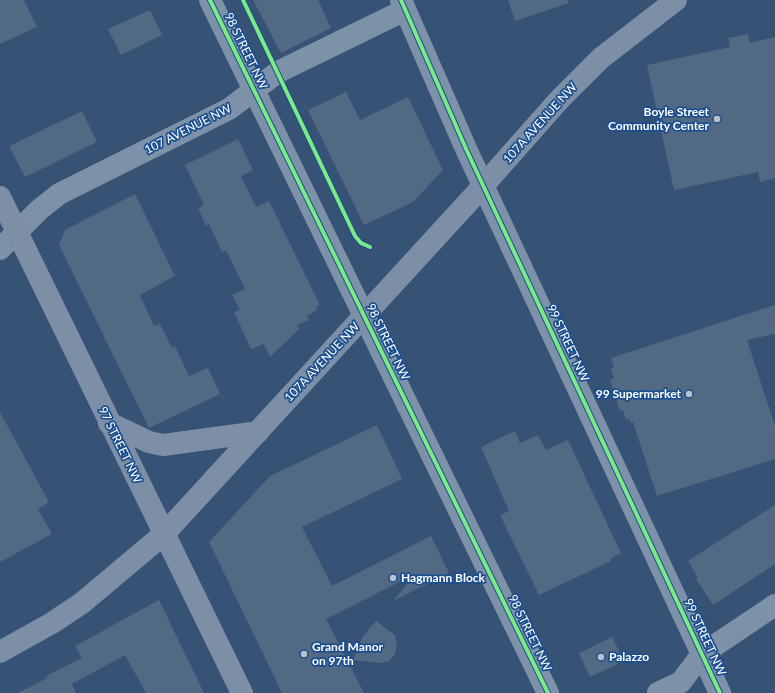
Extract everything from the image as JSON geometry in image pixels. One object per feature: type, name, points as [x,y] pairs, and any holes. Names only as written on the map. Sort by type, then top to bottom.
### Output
[{"type":"main road","name":"107A AVENUE NW","points":[[0,652],[52,623],[82,603],[164,534],[483,186],[559,100],[602,58],[676,0]]},
{"type":"main road","name":"97 STREET NW","points":[[0,197],[242,693]]},
{"type":"main road","points":[[109,423],[150,442],[163,445],[258,432]]},
{"type":"street","name":"98 STREET NW","points":[[210,0],[548,693]]},
{"type":"street","name":"107 AVENUE NW","points":[[0,249],[39,210],[59,194],[229,109],[278,72],[403,5]]},
{"type":"street","name":"99 STREET NW","points":[[403,5],[483,186],[720,693]]},
{"type":"street","points":[[658,693],[681,682],[702,654],[775,605]]},
{"type":"building","points":[[0,0],[24,0],[37,27],[0,44]]},
{"type":"building","points":[[253,0],[318,0],[331,28],[281,53]]},
{"type":"building","points":[[508,0],[568,0],[569,3],[515,21]]},
{"type":"building","points":[[150,10],[162,35],[121,55],[108,29]]},
{"type":"building","name":"Boyle Street Community Center","points":[[748,34],[750,43],[775,37],[775,178],[760,182],[758,172],[674,190],[647,65],[730,47],[728,38]]},
{"type":"building","points":[[346,92],[360,120],[408,97],[443,170],[413,202],[364,225],[308,110]]},
{"type":"building","points":[[82,111],[97,142],[25,177],[9,146]]},
{"type":"building","points":[[238,139],[253,170],[241,176],[256,207],[269,201],[320,305],[316,307],[317,310],[307,316],[309,320],[297,325],[299,329],[270,357],[264,344],[251,349],[234,312],[240,310],[232,295],[245,289],[226,250],[222,252],[209,224],[206,226],[198,208],[204,205],[185,165]]},
{"type":"building","points":[[135,194],[175,276],[140,295],[154,326],[160,324],[172,348],[175,346],[189,376],[208,368],[220,394],[149,428],[59,245],[65,230]]},
{"type":"building","name":"99 Supermarket","points":[[775,305],[775,334],[747,340],[775,426],[775,459],[657,496],[633,422],[631,423],[630,419],[626,420],[623,410],[620,411],[610,380],[614,378],[611,368],[614,367],[611,358]]},
{"type":"building","points":[[0,412],[49,502],[38,509],[52,534],[0,562]]},
{"type":"building","points":[[377,425],[402,479],[302,527],[332,586],[431,536],[449,573],[393,601],[415,574],[326,619],[364,693],[282,693],[209,542],[270,476]]},
{"type":"building","points":[[515,431],[520,443],[538,435],[546,450],[568,440],[621,553],[610,559],[611,561],[539,595],[500,515],[509,511],[481,447]]},
{"type":"building","points":[[775,505],[775,564],[713,605],[696,579],[698,578],[688,561]]},
{"type":"building","points":[[159,600],[204,693],[146,693],[125,655],[72,684],[76,693],[18,693],[47,678],[46,676],[82,658],[75,646]]},
{"type":"building","points":[[376,621],[395,635],[397,645],[395,654],[389,661],[383,663],[353,660],[363,636]]},
{"type":"building","name":"Palazzo","points":[[612,637],[624,661],[590,677],[579,653]]},
{"type":"cycle path","points":[[210,0],[548,693]]},
{"type":"cycle path","points":[[243,0],[355,236],[361,243],[370,247]]},
{"type":"cycle path","points":[[401,0],[467,151],[720,693]]},
{"type":"place","name":"Boyle Street Community Center","points":[[717,119]]},
{"type":"place","name":"99 Supermarket","points":[[689,394]]},
{"type":"place","name":"Hagmann Block","points":[[393,578]]},
{"type":"place","name":"Grand Manor on 97th","points":[[304,654]]},
{"type":"place","name":"Palazzo","points":[[601,657]]}]
